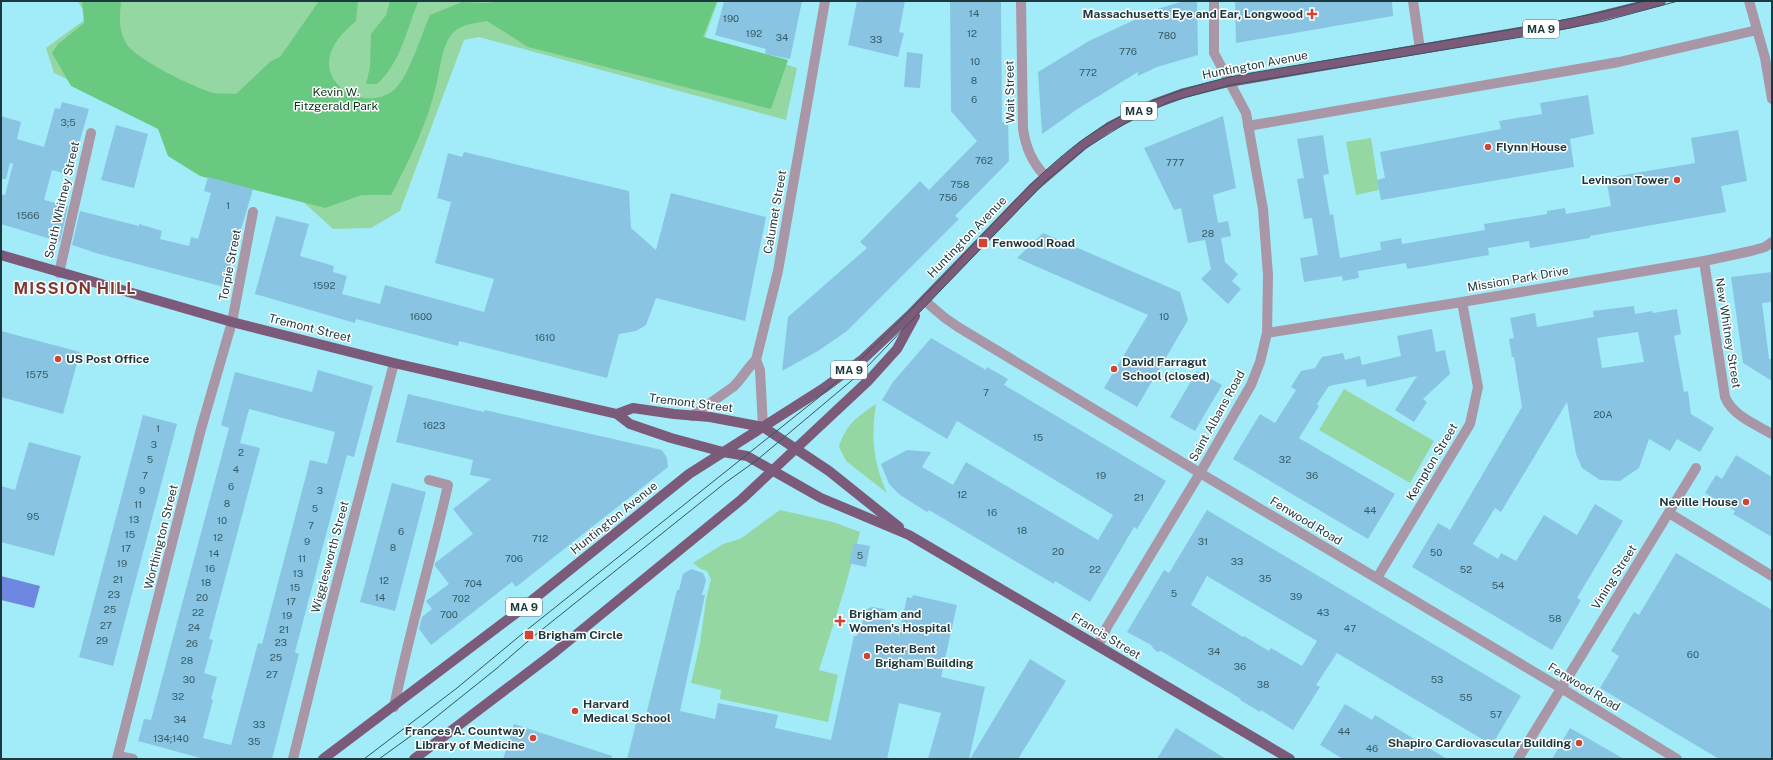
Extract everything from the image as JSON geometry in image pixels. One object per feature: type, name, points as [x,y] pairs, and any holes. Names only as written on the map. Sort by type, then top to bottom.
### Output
[{"type":"main road","name":"Huntington Avenue","points":[[323,759],[394,707],[515,614],[689,474],[824,388],[860,362],[925,301],[1045,176],[1095,136],[1129,116],[1168,99],[1200,88],[1572,23],[1661,1]]},
{"type":"main road","name":"Tremont Street","points":[[1,255],[232,322],[394,362],[617,414],[630,424],[671,438],[724,452],[748,456],[773,471]]},
{"type":"main road","name":"Huntington Avenue","points":[[414,759],[567,642],[742,499],[869,380],[897,349],[911,322],[925,301]]},
{"type":"main road","name":"Tremont Street","points":[[617,414],[633,408],[710,417],[763,427]]},
{"type":"main road","name":"Francis Street","points":[[763,427],[833,474],[908,535]]},
{"type":"main road","name":"Francis Street","points":[[773,471],[821,498],[908,535],[1290,759]]},
{"type":"street","name":"Calumet Street","points":[[763,427],[760,370],[756,360],[778,271],[825,1]]},
{"type":"street","name":"Wait Street","points":[[1021,1],[1023,129],[1027,149],[1036,166],[1045,176]]},
{"type":"street","name":"Saint Albans Road","points":[[1098,646],[1107,627],[1251,385],[1260,362],[1267,332],[1268,275],[1263,209],[1246,113],[1214,53],[1214,1]]},
{"type":"street","points":[[1413,1],[1420,49]]},
{"type":"street","points":[[1749,1],[1765,58],[1772,99]]},
{"type":"street","points":[[1248,126],[1619,62],[1757,30]]},
{"type":"street","name":"South Whitney Street","points":[[59,273],[91,133]]},
{"type":"street","name":"Torpie Street","points":[[232,322],[253,212]]},
{"type":"street","name":"Mission Park Drive","points":[[1267,332],[1462,302],[1704,261],[1751,251],[1765,247],[1772,242]]},
{"type":"street","name":"New Whitney Street","points":[[1704,261],[1725,397],[1728,405],[1736,412],[1772,434]]},
{"type":"street","name":"Fenwood Road","points":[[925,301],[958,327],[1677,759]]},
{"type":"street","name":"Kempton Street","points":[[1378,578],[1470,424],[1478,386],[1462,302]]},
{"type":"street","name":"Worthington Street","points":[[117,757],[201,429],[232,322]]},
{"type":"street","points":[[692,416],[733,387],[747,368],[756,360]]},
{"type":"street","name":"Wigglesworth Street","points":[[293,759],[394,362]]},
{"type":"street","name":"Vining Street","points":[[1518,759],[1696,468]]},
{"type":"street","points":[[394,707],[416,609],[436,541],[448,485],[429,480]]},
{"type":"street","points":[[1669,513],[1772,576]]},
{"type":"street","points":[[117,757],[133,759]]},
{"type":"green space","name":"Kevin W. Fitzgerald Park","points":[[78,1],[718,1],[705,37],[797,68],[786,120],[479,37],[464,40],[400,211],[371,228],[333,229],[267,169],[193,140],[54,73],[46,48],[87,18]]},
{"type":"green space","name":"Kevin W. Fitzgerald Park","points":[[82,1],[121,1],[120,18],[123,38],[131,49],[140,57],[166,72],[194,86],[214,93],[236,94],[271,61],[280,57],[319,1],[358,1],[356,21],[342,34],[334,45],[329,64],[332,75],[337,84],[354,96],[365,98],[376,98],[386,95],[395,89],[410,65],[430,15],[462,2],[717,1],[703,37],[788,60],[771,109],[528,47],[487,21],[466,25],[451,35],[445,47],[437,82],[424,126],[412,154],[391,195],[362,195],[325,208],[200,176],[168,156],[158,129],[71,86],[52,53],[58,44],[84,23]]},
{"type":"green space","points":[[390,1],[418,2],[402,46],[392,67],[377,84],[366,84],[370,67],[371,34],[386,15]]},
{"type":"green space","points":[[1371,138],[1379,190],[1356,195],[1346,142]]},
{"type":"green space","points":[[1344,389],[1434,441],[1410,483],[1319,430]]},
{"type":"green space","points":[[876,404],[874,416],[874,449],[882,481],[887,493],[846,461],[839,447],[845,432],[853,422]]},
{"type":"green space","points":[[780,510],[833,522],[860,532],[844,591],[819,670],[838,675],[828,722],[720,699],[721,690],[691,683],[700,643],[706,600],[711,579],[707,571],[701,569],[693,563],[723,544],[740,539]]},
{"type":"water","points":[[1,576],[40,586],[34,608],[1,600]]},
{"type":"building","points":[[724,1],[802,1],[790,59],[765,54],[766,49],[715,35]]},
{"type":"building","points":[[857,1],[905,1],[899,32],[904,33],[898,57],[848,45]]},
{"type":"building","points":[[950,1],[1001,1],[1002,122],[1008,122],[1009,161],[955,216],[959,219],[847,331],[818,351],[782,371],[788,317],[867,248],[860,242],[920,181],[929,190],[977,141],[951,111]]},
{"type":"building","points":[[1184,1],[1197,1],[1198,55],[1157,67],[1138,76],[1138,72],[1079,108],[1042,134],[1038,72],[1089,41],[1160,8]]},
{"type":"building","points":[[1235,1],[1392,1],[1393,16],[1236,43]]},
{"type":"building","points":[[907,52],[923,54],[920,88],[904,87]]},
{"type":"building","name":"Flynn House","points":[[1588,95],[1594,134],[1570,139],[1574,167],[1381,200],[1377,180],[1385,178],[1380,152],[1501,129],[1499,121],[1542,114],[1540,103]]},
{"type":"building","points":[[62,102],[89,109],[70,175],[52,170],[44,200],[68,206],[60,242],[1,224],[1,194],[5,195],[13,164],[10,163],[6,179],[1,179],[1,116],[21,122],[17,139],[44,147],[55,108],[60,109]]},
{"type":"building","points":[[1223,116],[1236,188],[1213,195],[1218,223],[1228,221],[1231,236],[1221,238],[1225,262],[1238,274],[1232,281],[1241,289],[1228,304],[1201,279],[1211,269],[1205,240],[1188,243],[1181,208],[1174,210],[1144,148]]},
{"type":"building","points":[[116,125],[148,134],[134,188],[101,180]]},
{"type":"building","points":[[1738,130],[1747,181],[1721,186],[1726,212],[1530,248],[1529,241],[1488,248],[1489,255],[1407,269],[1406,263],[1358,271],[1359,278],[1343,281],[1342,276],[1304,282],[1300,258],[1318,255],[1312,218],[1304,219],[1297,179],[1304,178],[1297,139],[1323,135],[1329,174],[1323,175],[1330,215],[1333,214],[1340,258],[1381,250],[1380,242],[1401,238],[1402,244],[1485,230],[1484,224],[1547,214],[1547,211],[1565,208],[1566,214],[1611,206],[1606,178],[1695,163],[1691,138]]},
{"type":"building","points":[[464,152],[629,191],[631,228],[656,250],[671,193],[766,217],[745,321],[656,298],[646,325],[636,331],[619,334],[607,378],[459,341],[458,346],[356,319],[355,323],[255,294],[276,216],[309,224],[300,256],[334,266],[333,272],[347,276],[342,294],[380,304],[385,285],[484,312],[494,279],[435,263],[451,202],[437,198],[448,153],[462,157]]},
{"type":"building","points":[[208,177],[253,189],[224,287],[99,254],[72,245],[80,211],[139,226],[139,224],[162,231],[160,239],[189,246],[191,237],[198,239],[211,193],[204,191]]},
{"type":"building","points":[[1043,233],[1180,292],[1188,320],[1137,407],[1104,388],[1148,315],[1017,258]]},
{"type":"building","points":[[1772,272],[1772,302],[1762,303],[1769,359],[1772,359],[1772,381],[1743,363],[1731,277]]},
{"type":"building","points":[[1634,306],[1635,314],[1677,309],[1681,334],[1674,336],[1684,392],[1688,391],[1691,414],[1714,428],[1700,452],[1677,439],[1670,451],[1649,439],[1639,468],[1620,481],[1600,480],[1582,468],[1576,454],[1567,402],[1501,512],[1495,508],[1473,544],[1498,559],[1501,553],[1516,561],[1544,515],[1577,535],[1595,504],[1623,521],[1577,598],[1581,600],[1552,650],[1412,567],[1438,523],[1450,530],[1522,407],[1514,357],[1512,357],[1509,339],[1514,338],[1510,318],[1535,313],[1537,327],[1594,317],[1593,311]],"holes":[[[1638,332],[1644,362],[1602,368],[1597,338]]]},
{"type":"building","points":[[1432,329],[1436,352],[1445,350],[1450,374],[1423,399],[1427,402],[1414,422],[1395,410],[1417,376],[1367,387],[1365,379],[1329,386],[1317,404],[1319,406],[1299,438],[1395,494],[1368,539],[1233,459],[1260,414],[1275,423],[1296,390],[1291,387],[1301,371],[1315,368],[1322,357],[1343,353],[1345,360],[1360,356],[1362,365],[1401,356],[1397,336]]},
{"type":"building","points":[[1,331],[80,352],[63,414],[1,397]]},
{"type":"building","points":[[931,338],[986,370],[987,367],[1008,379],[1004,385],[1166,481],[1137,529],[1134,527],[1090,602],[1055,581],[1054,584],[929,510],[927,512],[900,495],[889,484],[881,464],[907,450],[931,452],[922,467],[953,485],[966,462],[1098,540],[1113,515],[957,421],[947,439],[882,400],[893,382]]},
{"type":"building","points":[[318,370],[373,386],[354,457],[347,455],[295,652],[299,654],[272,759],[204,759],[138,741],[144,719],[151,720],[229,428],[221,425],[235,372],[312,392]],"holes":[[[249,409],[335,432],[327,464],[310,460],[262,644],[258,643],[231,745],[203,738],[213,700],[211,699],[217,677],[204,673],[213,640],[209,639],[260,448],[240,443]]]},
{"type":"building","points":[[1197,371],[1222,385],[1195,431],[1170,417]]},
{"type":"building","points":[[408,394],[484,412],[485,410],[662,450],[667,458],[668,467],[516,587],[512,582],[431,645],[419,629],[422,617],[432,609],[426,601],[449,584],[435,566],[435,563],[473,534],[453,509],[491,479],[470,475],[473,460],[396,442]]},
{"type":"building","points":[[143,415],[177,424],[113,666],[79,657]]},
{"type":"building","points":[[29,442],[81,456],[54,556],[1,542],[1,486],[15,490]]},
{"type":"building","name":"Neville House","points":[[1736,455],[1772,477],[1772,537],[1733,514],[1735,511],[1705,493],[1716,475],[1722,479]]},
{"type":"building","points":[[392,483],[426,492],[395,611],[360,602]]},
{"type":"building","points":[[1207,510],[1521,696],[1492,745],[1337,653],[1316,685],[1320,687],[1293,730],[1261,710],[1260,712],[1161,651],[1157,652],[1151,645],[1127,632],[1164,570],[1169,573]],"holes":[[[1207,576],[1317,641],[1302,666],[1271,648],[1269,651],[1244,636],[1243,637],[1191,605]]]},
{"type":"building","points":[[854,543],[870,546],[866,567],[849,563]]},
{"type":"building","points":[[1676,553],[1772,610],[1772,759],[1719,759],[1600,688],[1619,656],[1611,651],[1634,612],[1639,615]]},
{"type":"building","name":"Peter Bent Brigham Building","points":[[691,569],[703,573],[706,580],[702,595],[705,595],[680,711],[715,719],[718,703],[778,715],[775,728],[831,740],[854,636],[857,636],[859,624],[862,624],[865,610],[872,607],[884,609],[899,636],[907,597],[912,598],[913,595],[957,605],[941,677],[985,687],[969,759],[928,759],[941,713],[899,703],[887,759],[627,759],[637,719],[646,715],[677,590],[679,590],[683,574]]},
{"type":"building","points":[[1030,659],[1066,681],[1018,759],[970,759]]},
{"type":"building","points":[[1345,704],[1372,720],[1375,715],[1447,759],[1343,759],[1320,745]]},
{"type":"building","name":"Frances A. Countway Library of Medicine","points":[[514,724],[612,756],[611,759],[503,759]]},
{"type":"building","points":[[1176,728],[1226,759],[1157,759]]},
{"type":"building","name":"Shapiro Cardiovascular Building","points":[[1570,728],[1624,759],[1552,759]]},
{"type":"tram line","points":[[364,759],[457,688],[528,629],[818,398],[901,320],[1039,176],[1072,148],[1107,124],[1139,107],[1187,88],[1239,75],[1538,25],[1602,12],[1645,1]]},
{"type":"tram line","points":[[379,759],[426,725],[496,669],[534,636],[725,483],[757,460],[863,371],[1048,179],[1086,148],[1126,123],[1169,102],[1231,85],[1540,34],[1604,21],[1678,1]]},
{"type":"place","name":"Massachusetts Eye and Ear, Longwood","points":[[1312,14]]},
{"type":"place","name":"Flynn House","points":[[1488,147]]},
{"type":"place","name":"Levinson Tower","points":[[1677,180]]},
{"type":"place","name":"Fenwood Road","points":[[983,243]]},
{"type":"place","name":"US Post Office","points":[[58,359]]},
{"type":"place","name":"David Farragut School (closed)","points":[[1114,369]]},
{"type":"place","name":"Neville House","points":[[1746,502]]},
{"type":"place","name":"Brigham and Women's Hospital","points":[[840,621]]},
{"type":"place","name":"Brigham Circle","points":[[529,635]]},
{"type":"place","name":"Peter Bent Brigham Building","points":[[867,656]]},
{"type":"place","name":"Harvard Medical School","points":[[575,711]]},
{"type":"place","name":"Frances A. Countway Library of Medicine","points":[[533,738]]},
{"type":"place","name":"Shapiro Cardiovascular Building","points":[[1579,743]]},
{"type":"district","name":"MISSION HILL","points":[[75,288]]}]
